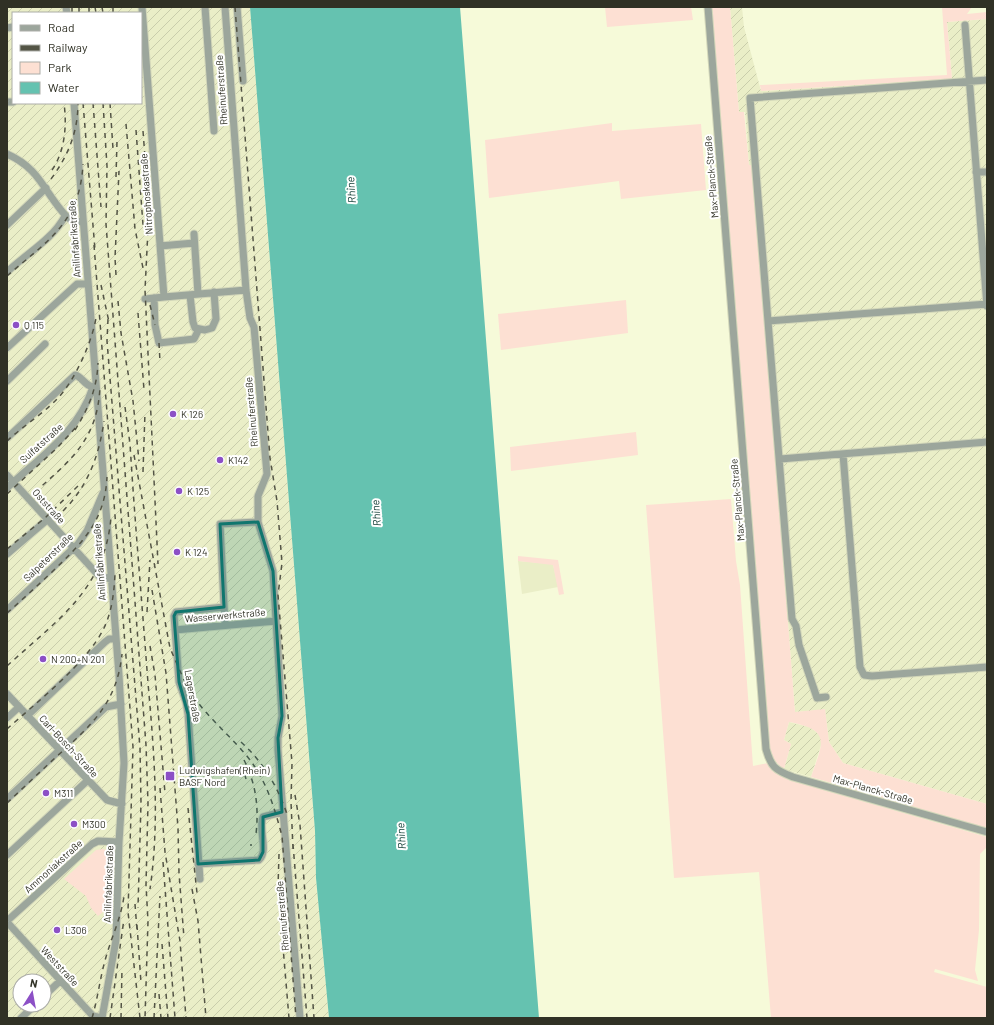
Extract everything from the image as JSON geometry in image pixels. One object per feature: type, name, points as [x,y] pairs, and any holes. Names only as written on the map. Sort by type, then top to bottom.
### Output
[{"type":"street","name":"Nitrophoskastraße","points":[[142,7],[164,297]]},
{"type":"street","points":[[205,7],[214,131]]},
{"type":"street","name":"Rheinuferstraße","points":[[225,7],[246,290],[250,318],[254,327],[267,474],[258,496],[258,522],[273,571],[282,716],[278,738],[282,812],[284,820],[300,1018]]},
{"type":"street","points":[[238,7],[243,81]]},
{"type":"street","name":"Max-Planck-Straße","points":[[708,7],[766,749],[770,762],[778,770],[793,777],[987,832]]},
{"type":"street","points":[[768,321],[987,305],[965,25]]},
{"type":"street","points":[[826,697],[817,698],[798,645],[796,626],[792,620],[750,98],[987,80]]},
{"type":"street","name":"Anilinfabrikstraße","points":[[74,104],[88,284],[94,387],[104,490],[121,704],[124,764],[119,842],[116,940],[102,1018]]},
{"type":"street","points":[[7,154],[21,160],[36,174],[66,216],[73,222],[83,222]]},
{"type":"street","points":[[976,172],[987,172]]},
{"type":"street","points":[[7,225],[46,188]]},
{"type":"street","points":[[7,272],[43,242],[57,228],[66,216]]},
{"type":"street","points":[[194,234],[193,322],[195,328],[199,330],[212,328],[215,324],[217,315],[214,292]]},
{"type":"street","points":[[160,246],[194,244]]},
{"type":"street","points":[[7,348],[77,284],[88,284]]},
{"type":"street","points":[[145,299],[246,290]]},
{"type":"street","points":[[154,298],[158,343],[194,339],[199,330]]},
{"type":"street","points":[[7,381],[45,344]]},
{"type":"street","points":[[7,438],[74,375],[79,376],[88,386],[94,387]]},
{"type":"street","name":"Sulfatstraße","points":[[7,488],[71,430],[87,405],[94,387]]},
{"type":"street","points":[[780,459],[987,442]]},
{"type":"street","points":[[843,454],[860,667],[864,675],[872,676],[987,667]]},
{"type":"street","name":"Oststraße","points":[[7,475],[99,576],[111,579]]},
{"type":"street","name":"Salpeterstraße","points":[[7,610],[74,548],[87,531],[104,490]]},
{"type":"street","points":[[7,554],[48,519]]},
{"type":"street","points":[[225,625],[220,524],[258,522]]},
{"type":"street","name":"Lagerstraße","points":[[200,879],[188,714],[186,702],[179,682],[174,616],[176,612],[224,607]]},
{"type":"street","name":"Wasserwerkstraße","points":[[175,630],[276,621]]},
{"type":"street","points":[[27,716],[105,642],[109,639],[116,639]]},
{"type":"street","name":"Carl-Bosch-Straße","points":[[7,694],[87,781],[107,800],[122,804]]},
{"type":"street","points":[[7,799],[106,707],[121,704]]},
{"type":"street","points":[[7,718],[19,707]]},
{"type":"street","points":[[7,855],[87,781]]},
{"type":"street","points":[[198,864],[258,860],[262,857],[263,852],[261,828],[263,817],[282,812]]},
{"type":"street","name":"Ammoniakstraße","points":[[7,922],[92,844],[98,842],[119,842]]},
{"type":"street","name":"Weststraße","points":[[7,922],[93,1016],[102,1018]]},
{"type":"street","points":[[52,988],[60,981]]},
{"type":"highlighted area","points":[[258,522],[273,571],[282,716],[278,738],[282,812],[263,817],[263,852],[259,860],[198,864],[188,714],[179,682],[174,616],[176,612],[224,607],[220,524]]},
{"type":"shaded area","points":[[7,7],[250,7],[315,831],[316,878],[329,1018],[7,1018]]},
{"type":"shaded area","points":[[730,7],[742,7],[744,27],[761,91],[952,79],[947,22],[987,19],[987,804],[843,763],[829,742],[825,710],[795,712],[752,165],[749,165],[745,112],[739,112]]},
{"type":"shaded area","points":[[518,561],[553,564],[558,587],[522,594]]},
{"type":"shaded area","points":[[789,722],[810,727],[820,735],[822,742],[811,777],[784,769],[791,744],[784,740]]},
{"type":"green space","points":[[605,7],[691,7],[693,20],[607,27]]},
{"type":"green space","points":[[711,7],[730,7],[739,112],[744,112],[749,165],[752,165],[795,712],[825,709],[829,742],[843,763],[987,804],[987,828],[811,777],[818,756],[821,740],[813,729],[803,725],[789,722],[784,740],[791,744],[784,769],[776,762],[770,751]]},
{"type":"green space","points":[[942,7],[972,7],[967,14],[987,12],[987,19],[947,22],[952,79],[761,91],[760,85],[947,75]]},
{"type":"green space","points":[[612,123],[612,131],[701,124],[706,190],[621,199],[619,181],[489,198],[485,140]]},
{"type":"green space","points":[[626,300],[628,333],[501,350],[498,314]]},
{"type":"green space","points":[[636,432],[638,455],[511,471],[510,447]]},
{"type":"green space","points":[[731,499],[736,561],[740,585],[753,766],[768,763],[781,776],[789,780],[987,837],[987,847],[980,854],[979,930],[975,970],[978,981],[935,969],[934,972],[987,987],[987,1018],[771,1018],[759,872],[674,878],[646,505]]},
{"type":"green space","points":[[518,556],[558,560],[564,594],[559,595],[553,565],[518,561]]},
{"type":"green space","points":[[103,849],[110,851],[114,859],[112,908],[108,908],[98,916],[91,908],[86,896],[64,879],[96,850]]},
{"type":"water","name":"Rhine","points":[[250,7],[460,7],[539,1018],[329,1018],[316,878],[315,831]]},
{"type":"railway","points":[[72,7],[72,12]]},
{"type":"railway","points":[[79,7],[79,12]]},
{"type":"railway","points":[[89,7],[89,12]]},
{"type":"railway","points":[[95,7],[96,12]]},
{"type":"railway","points":[[102,7],[103,12]]},
{"type":"railway","points":[[113,7],[113,12]]},
{"type":"railway","points":[[235,7],[270,458],[277,501],[282,563],[278,595],[292,763],[291,802],[293,849]]},
{"type":"railway","points":[[52,170],[60,155],[64,138],[64,104]]},
{"type":"railway","points":[[51,179],[62,162],[71,143],[78,114],[78,104]]},
{"type":"railway","points":[[83,104],[95,250]]},
{"type":"railway","points":[[93,104],[101,207]]},
{"type":"railway","points":[[103,104],[107,166],[106,224],[146,745],[148,803],[146,885],[148,921],[145,1018]]},
{"type":"railway","points":[[110,104],[113,149]]},
{"type":"railway","points":[[126,124],[135,229],[143,268]]},
{"type":"railway","points":[[136,130],[143,225]]},
{"type":"railway","points":[[143,131],[149,209],[145,290],[158,564]]},
{"type":"railway","points":[[116,177],[117,141]]},
{"type":"railway","points":[[7,276],[48,241],[68,216],[81,184],[83,164]]},
{"type":"railway","points":[[116,275],[115,258],[119,171]]},
{"type":"railway","points":[[94,245],[133,747],[128,912],[140,1018]]},
{"type":"railway","points":[[101,285],[109,322]]},
{"type":"railway","points":[[118,301],[121,333],[133,401],[139,461]]},
{"type":"railway","points":[[150,305],[155,325]]},
{"type":"railway","points":[[138,313],[144,390]]},
{"type":"railway","points":[[7,441],[58,398],[71,381],[87,349],[96,318]]},
{"type":"railway","points":[[108,319],[107,341],[140,748],[141,803],[138,908]]},
{"type":"railway","points":[[159,343],[160,362]]},
{"type":"railway","points":[[75,430],[84,414],[94,390],[98,363]]},
{"type":"railway","points":[[35,492],[71,458],[88,434],[94,420],[100,386]]},
{"type":"railway","points":[[125,407],[130,444],[154,760],[155,838],[150,889]]},
{"type":"railway","points":[[143,472],[145,412]]},
{"type":"railway","points":[[63,511],[86,481],[99,446],[104,421]]},
{"type":"railway","points":[[7,494],[58,447],[78,425]]},
{"type":"railway","points":[[134,455],[170,648],[185,682],[196,700],[253,764],[264,783],[279,825],[282,836],[296,1018]]},
{"type":"railway","points":[[7,613],[35,588],[82,541],[97,519],[102,506],[107,477]]},
{"type":"railway","points":[[7,549],[46,517],[81,483]]},
{"type":"railway","points":[[7,666],[44,634],[76,602],[89,584],[99,565],[107,542],[111,517]]},
{"type":"railway","points":[[147,612],[150,560]]},
{"type":"railway","points":[[7,729],[60,682],[86,655],[96,641],[104,628],[111,608],[115,574]]},
{"type":"railway","points":[[152,590],[166,673],[178,828],[179,873],[184,938]]},
{"type":"railway","points":[[150,646],[155,675],[165,793]]},
{"type":"railway","points":[[7,803],[91,724],[108,700],[119,671],[122,654]]},
{"type":"railway","points":[[241,742],[257,758],[269,776],[280,796],[288,817]]},
{"type":"railway","points":[[244,760],[256,796],[256,834]]},
{"type":"railway","points":[[242,765],[246,779]]},
{"type":"railway","points":[[160,788],[165,852],[180,941],[186,1018]]},
{"type":"railway","points":[[295,795],[300,825],[314,1018]]},
{"type":"railway","points":[[188,808],[197,893]]},
{"type":"railway","points":[[293,844],[307,1018]]},
{"type":"railway","points":[[279,854],[278,888],[289,1018]]},
{"type":"railway","points":[[163,862],[175,1018]]},
{"type":"railway","points":[[192,889],[198,921],[206,1018]]},
{"type":"railway","points":[[92,1018],[108,949],[119,919],[124,896]]},
{"type":"railway","points":[[154,1018],[160,896]]},
{"type":"railway","points":[[135,904],[137,930]]},
{"type":"railway","points":[[110,1018],[124,919]]},
{"type":"railway","points":[[137,925],[141,983]]},
{"type":"railway","points":[[162,944],[168,1018]]},
{"type":"railway","points":[[121,1018],[122,968]]},
{"type":"railway","points":[[159,994],[161,1018]]},
{"type":"place","name":"Q 115","points":[[16,325]]},
{"type":"place","name":"K 126","points":[[173,414]]},
{"type":"place","name":"K142","points":[[220,460]]},
{"type":"place","name":"K 125","points":[[179,491]]},
{"type":"place","name":"K 124","points":[[177,552]]},
{"type":"place","name":"N 200+N 201","points":[[43,659]]},
{"type":"place","name":"Ludwigshafen(Rhein) BASF Nord","points":[[170,776]]},
{"type":"place","name":"M311","points":[[46,793]]},
{"type":"place","name":"M300","points":[[74,824]]},
{"type":"place","name":"L306","points":[[57,930]]}]
